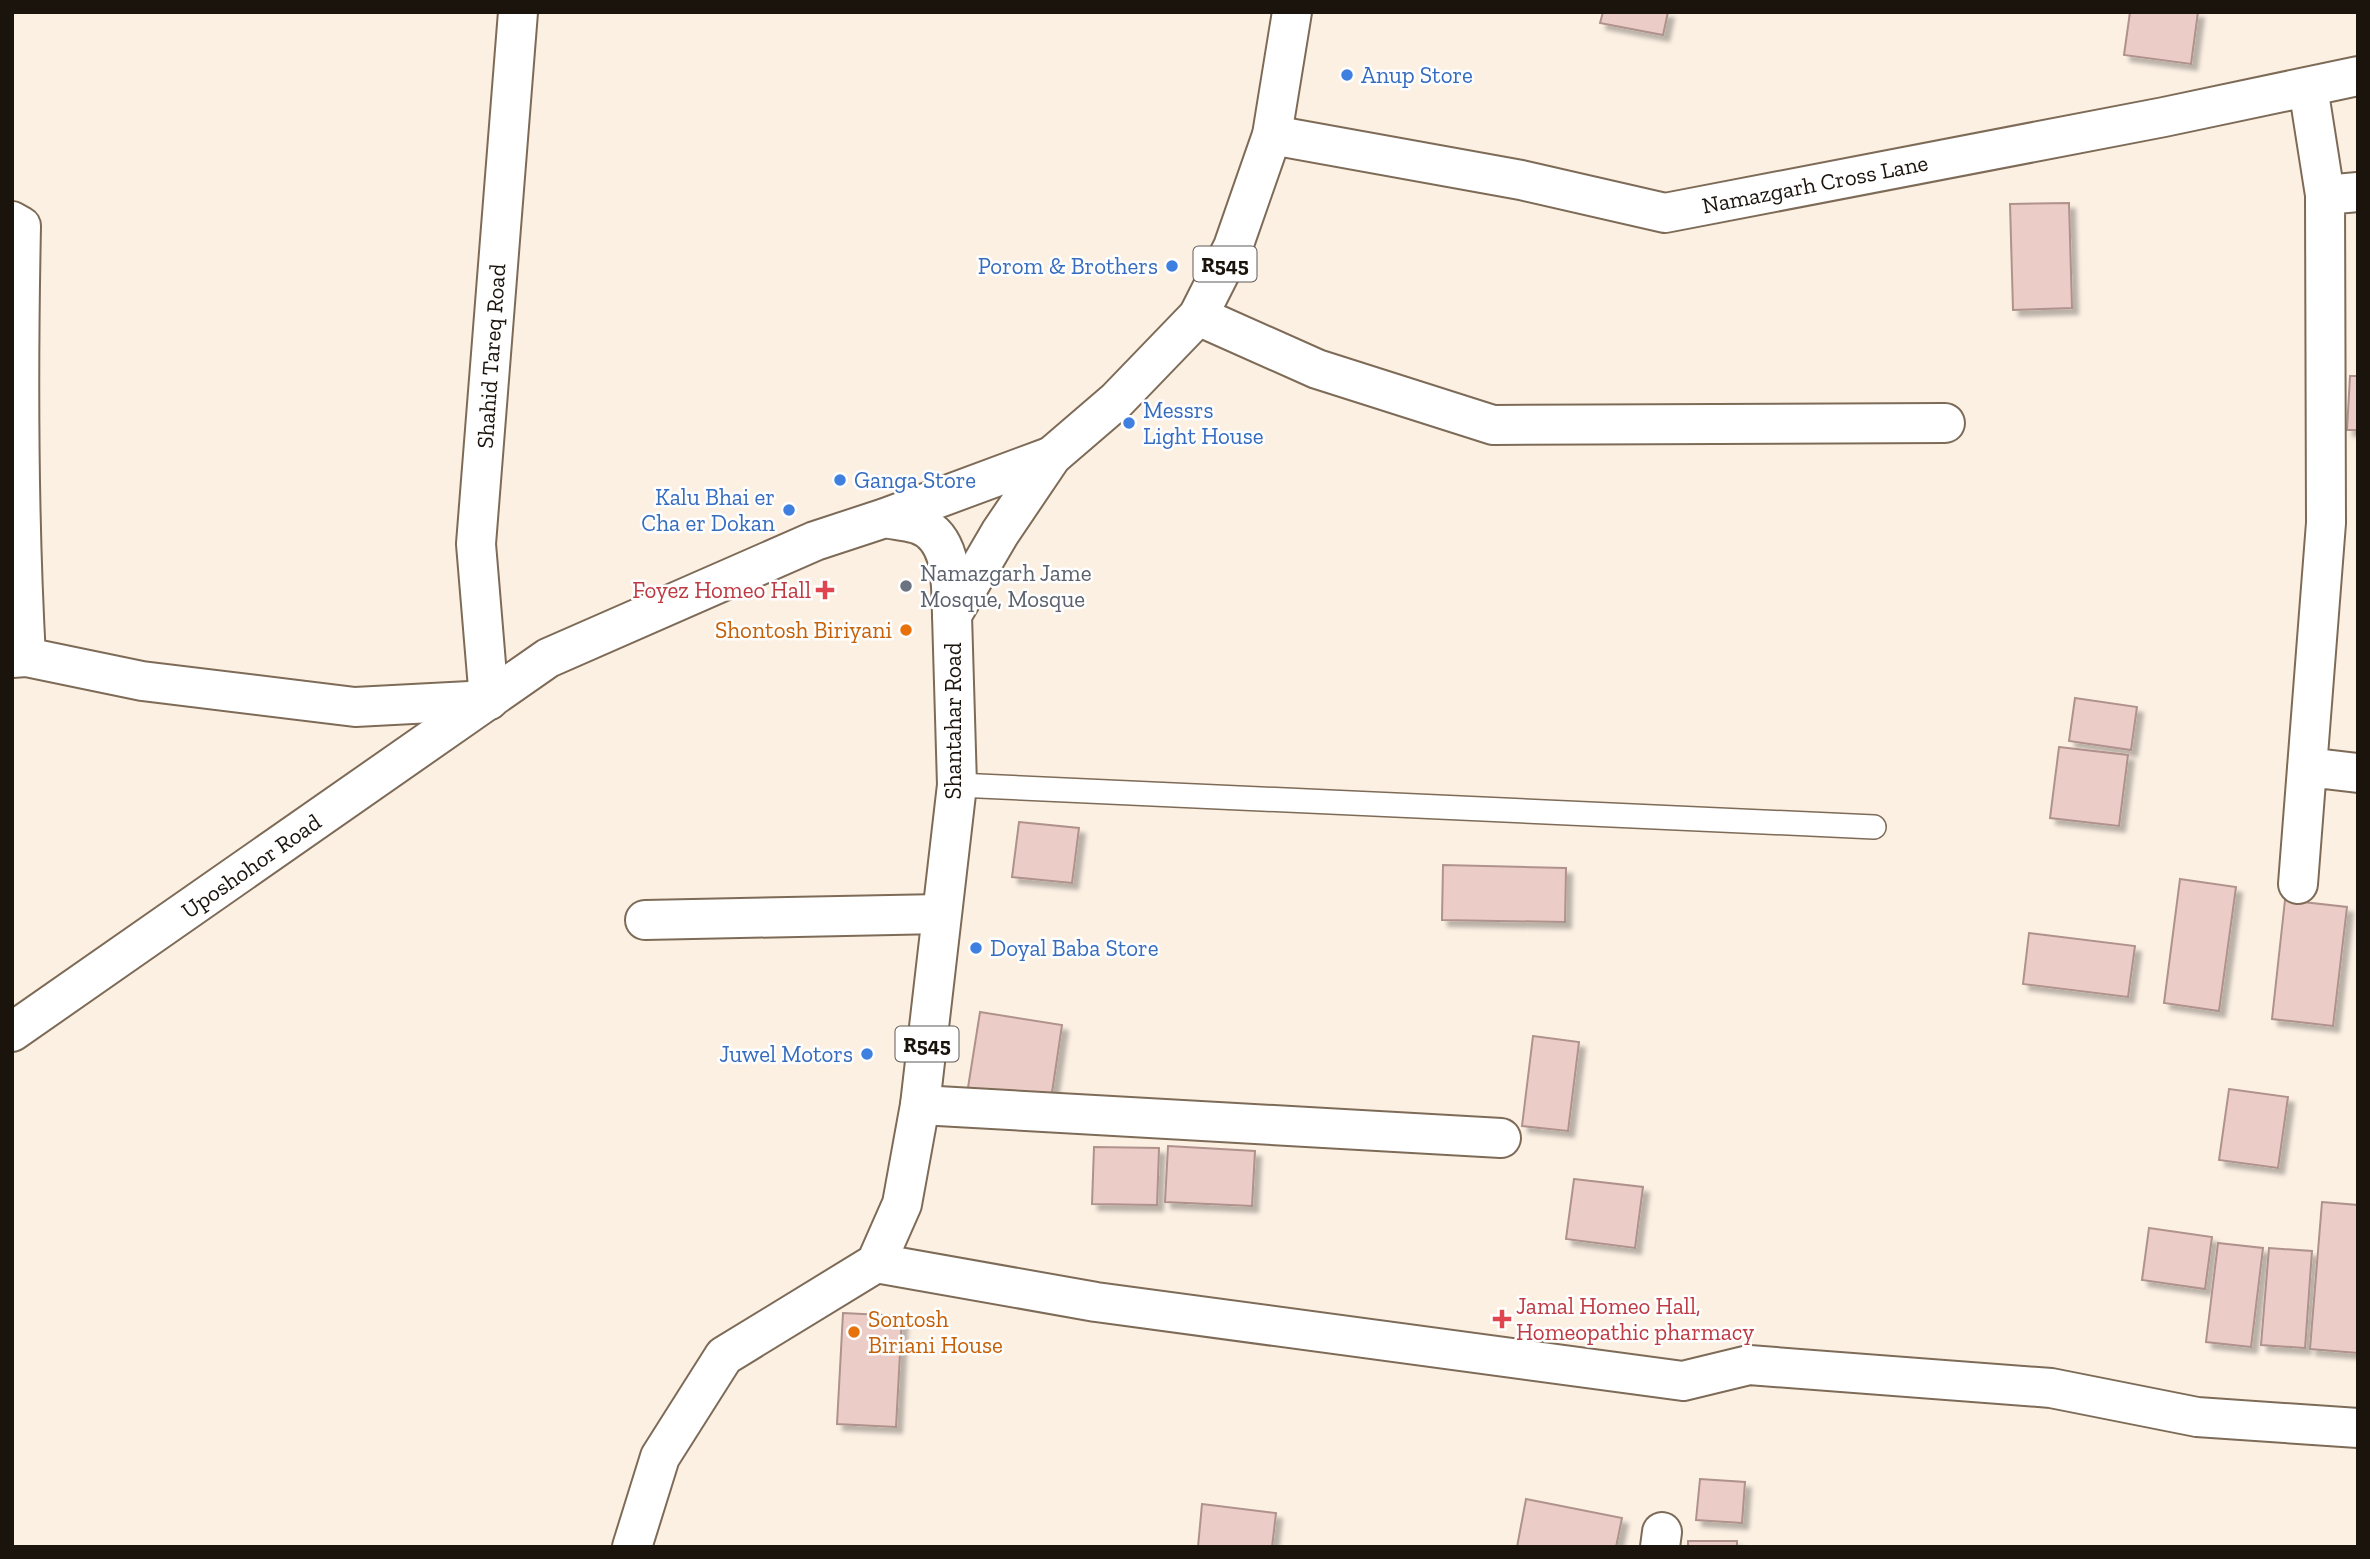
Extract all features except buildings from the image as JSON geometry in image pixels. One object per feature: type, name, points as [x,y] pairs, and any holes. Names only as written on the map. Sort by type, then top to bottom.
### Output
[{"type":"street","name":"Shahid Tareq Road","points":[[489,699],[476,544],[518,12]]},
{"type":"street","name":"Shantahar Road","points":[[876,1263],[902,1204],[920,1105],[957,785],[952,615],[1000,533],[1052,456],[1116,401],[1198,316],[1233,247],[1272,135],[1292,12]]},
{"type":"street","name":"Namazgarh Cross Lane","points":[[1272,135],[1521,180],[1665,212],[2150,120],[2358,76]]},
{"type":"street","points":[[2298,884],[2307,767],[2342,524],[2342,193],[2308,88]]},
{"type":"street","points":[[12,221],[21,226],[18,348],[19,658],[142,681],[355,707],[489,699]]},
{"type":"street","points":[[1198,316],[1317,369],[1493,425],[1945,423]]},
{"type":"street","name":"Uposhohor Road","points":[[12,1032],[548,658],[815,541],[1052,456]]},
{"type":"street","points":[[885,518],[920,524],[937,537],[946,554],[952,615]]},
{"type":"street","points":[[2307,767],[2358,773]]},
{"type":"street","points":[[645,920],[941,914]]},
{"type":"street","points":[[920,1105],[1501,1138]]},
{"type":"street","points":[[632,1547],[660,1457],[724,1356],[876,1263],[1096,1302],[1683,1381],[1749,1365],[2051,1388],[2197,1418],[2358,1428]]},
{"type":"lane","points":[[957,785],[1874,827]]},
{"type":"place","name":"Anup Store","points":[[1347,75]]},
{"type":"place","name":"Porom & Brothers","points":[[1172,266]]},
{"type":"place","name":"Messrs Light House","points":[[1129,423]]},
{"type":"place","name":"Ganga Store","points":[[840,480]]},
{"type":"place","name":"Kalu Bhai er Cha er Dokan","points":[[789,510]]},
{"type":"place","name":"Namazgarh Jame Mosque, Mosque","points":[[906,586]]},
{"type":"place","name":"Foyez Homeo Hall","points":[[825,590]]},
{"type":"place","name":"Shontosh Biriyani","points":[[906,630]]},
{"type":"place","name":"Doyal Baba Store","points":[[976,948]]},
{"type":"place","name":"Juwel Motors","points":[[867,1054]]},
{"type":"place","name":"Jamal Homeo Hall, Homeopathic pharmacy","points":[[1502,1319]]},
{"type":"place","name":"Sontosh Biriani House","points":[[854,1332]]}]
